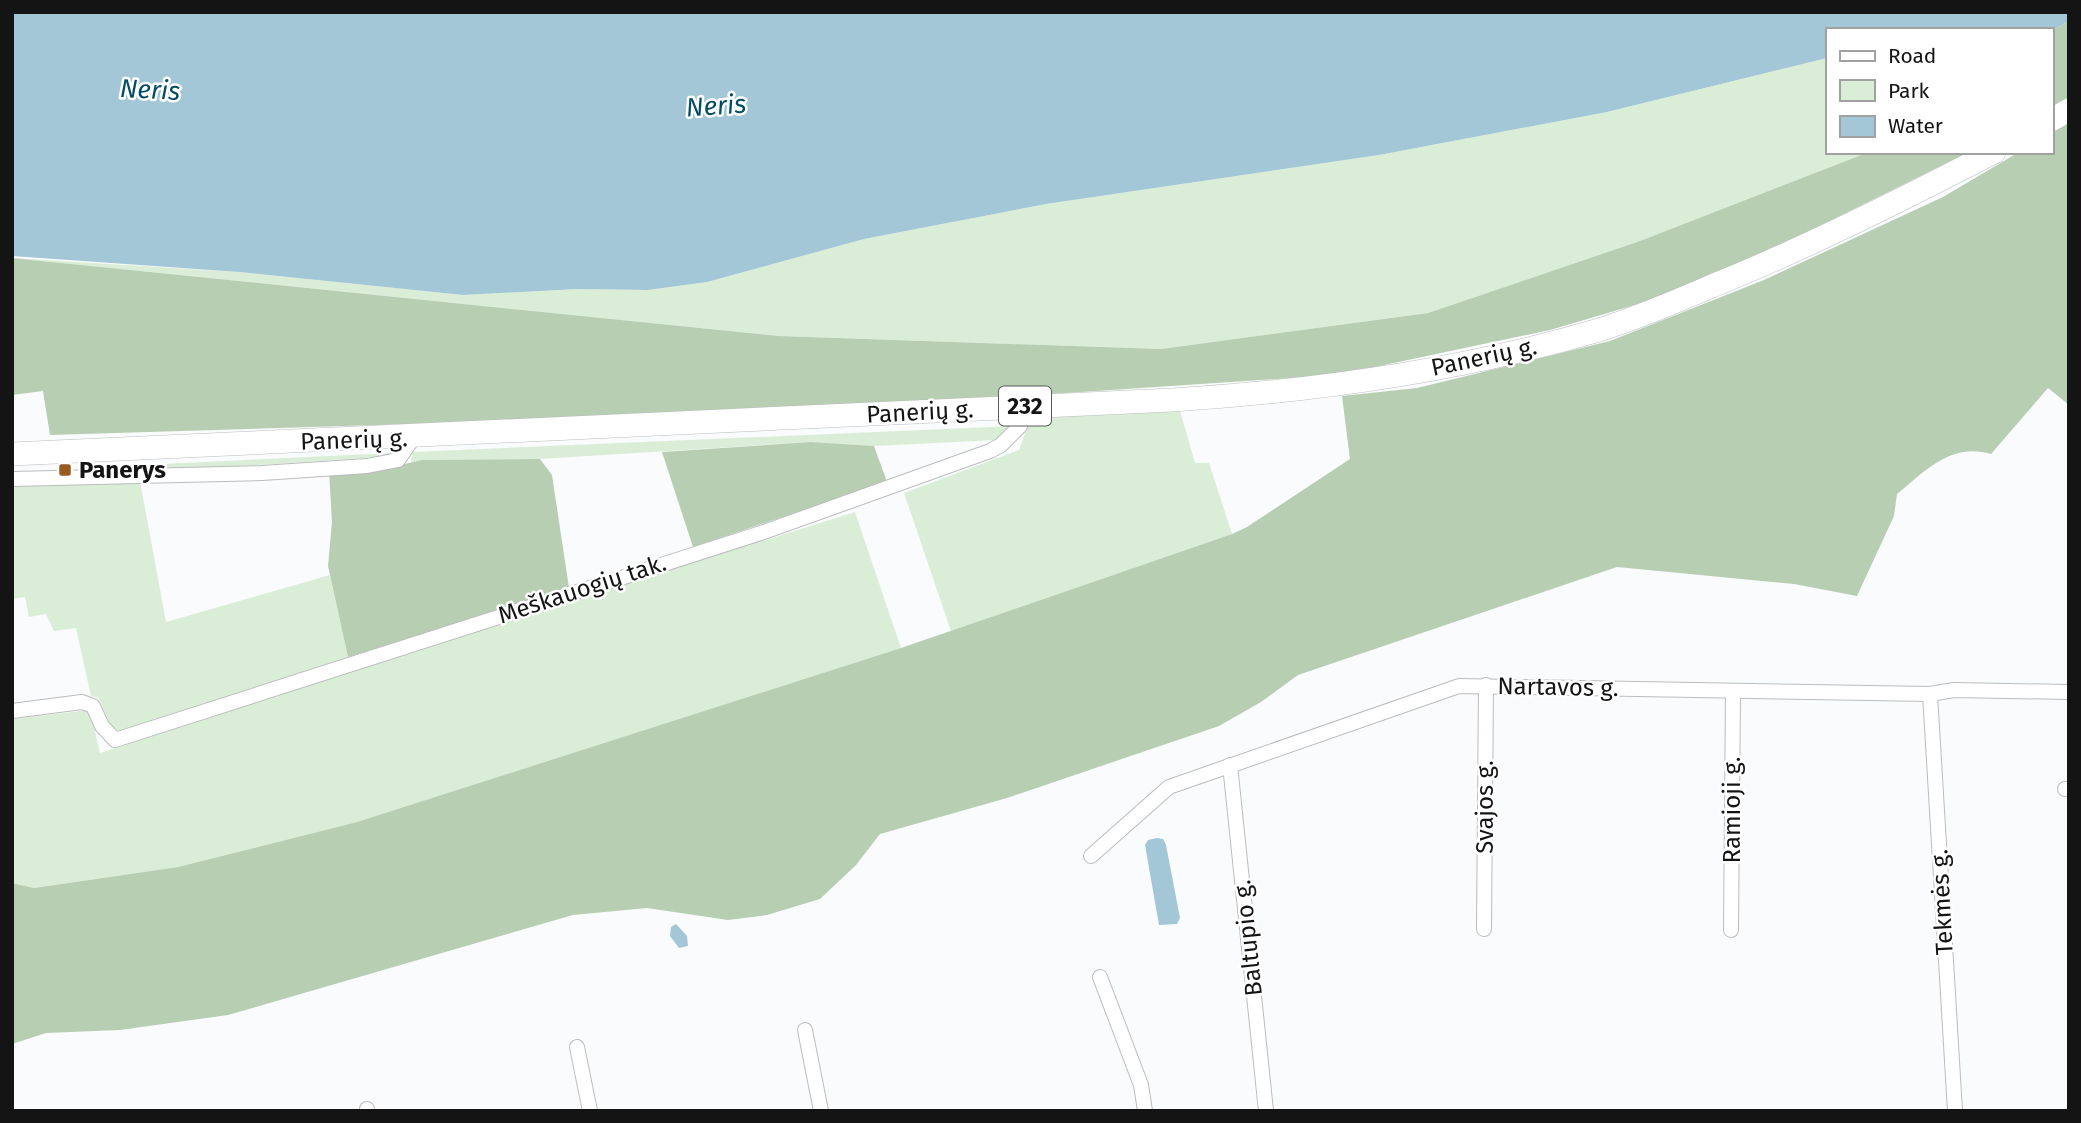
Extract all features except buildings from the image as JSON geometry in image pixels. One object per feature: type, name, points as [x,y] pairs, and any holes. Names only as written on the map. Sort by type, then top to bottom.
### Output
[{"type":"main road","points":[[2053,119],[2069,110]]},
{"type":"main road","name":"Panerių g.","points":[[12,454],[414,437],[1263,394],[1367,381],[1526,349],[1601,329],[1734,278],[1908,197],[1990,154]]},
{"type":"street","name":"Meškauogių tak.","points":[[12,711],[82,702],[93,706],[102,726],[115,740],[764,532],[990,451],[1020,426],[1019,407]]},
{"type":"street","points":[[12,479],[249,473],[367,466],[398,460],[414,437]]},
{"type":"street","name":"Svajos g.","points":[[1484,929],[1486,685]]},
{"type":"street","name":"Nartavos g.","points":[[1091,856],[1169,787],[1459,686],[1930,694],[1954,690],[2069,692]]},
{"type":"street","name":"Ramioji g.","points":[[1731,930],[1733,691]]},
{"type":"street","name":"Tekmės g.","points":[[1930,694],[1955,1111]]},
{"type":"street","name":"Baltupio g.","points":[[1230,765],[1266,1111]]},
{"type":"street","points":[[1100,977],[1141,1085],[1145,1111]]},
{"type":"street","points":[[805,1030],[821,1111]]},
{"type":"street","points":[[577,1047],[590,1111]]},
{"type":"green space","points":[[2069,21],[2069,98],[2053,107],[2053,30]]},
{"type":"green space","points":[[1826,58],[1826,154],[1864,154],[1640,241],[1428,313],[1161,349],[779,336],[12,258],[239,272],[463,295],[578,289],[648,290],[707,282],[864,239],[1046,204],[1379,155],[1607,112]]},
{"type":"green space","points":[[2069,123],[2069,405],[2048,388],[1991,454],[1977,451],[1951,455],[1928,468],[1897,494],[1894,516],[1857,596],[1794,584],[1617,567],[1298,675],[1261,702],[1219,726],[1007,798],[880,834],[856,865],[820,899],[767,915],[728,920],[647,908],[573,915],[228,1015],[120,1030],[46,1033],[12,1044],[12,883],[34,888],[178,867],[357,822],[901,648],[1232,534],[1247,527],[1350,459],[1342,396],[1417,388],[1610,341],[1764,280],[1943,197],[2016,154],[2053,154],[2053,132]]},
{"type":"green space","points":[[1864,154],[1965,154],[1765,253],[1645,302],[1550,330],[1337,375],[1021,396],[411,424],[50,435],[43,391],[12,395],[12,258],[779,336],[1161,349],[1428,313],[1640,241]]},
{"type":"green space","points":[[1179,407],[1195,463],[1209,463],[1232,534],[951,631],[904,493],[1019,450],[1032,414]]},
{"type":"green space","points":[[1014,426],[996,440],[874,446],[811,442],[540,459],[411,462],[412,452]]},
{"type":"green space","points":[[811,442],[874,446],[887,482],[693,547],[662,452]]},
{"type":"green space","points":[[392,453],[393,456],[105,475],[142,465]]},
{"type":"green space","points":[[540,459],[552,475],[569,588],[348,657],[328,566],[332,522],[329,471],[391,467],[422,460]]},
{"type":"green space","points":[[140,481],[166,622],[330,575],[348,657],[119,731],[110,725],[99,698],[91,696],[76,628],[54,631],[46,614],[29,617],[25,597],[12,599],[12,487]]},
{"type":"green space","points":[[855,512],[901,648],[357,822],[178,867],[34,888],[12,883],[12,719],[90,710],[100,753],[390,658]]},
{"type":"water","name":"Neris","points":[[12,12],[2069,12],[2069,21],[2053,30],[1826,28],[1826,58],[1607,112],[1379,155],[1046,204],[864,239],[707,282],[648,290],[578,289],[463,295],[239,272],[12,256]]},
{"type":"water","points":[[1163,839],[1166,845],[1180,918],[1177,924],[1159,925],[1145,845],[1148,840]]},
{"type":"water","points":[[676,924],[687,936],[688,946],[679,948],[670,936],[671,927]]},
{"type":"place","name":"Panerys","points":[[65,470]]}]
